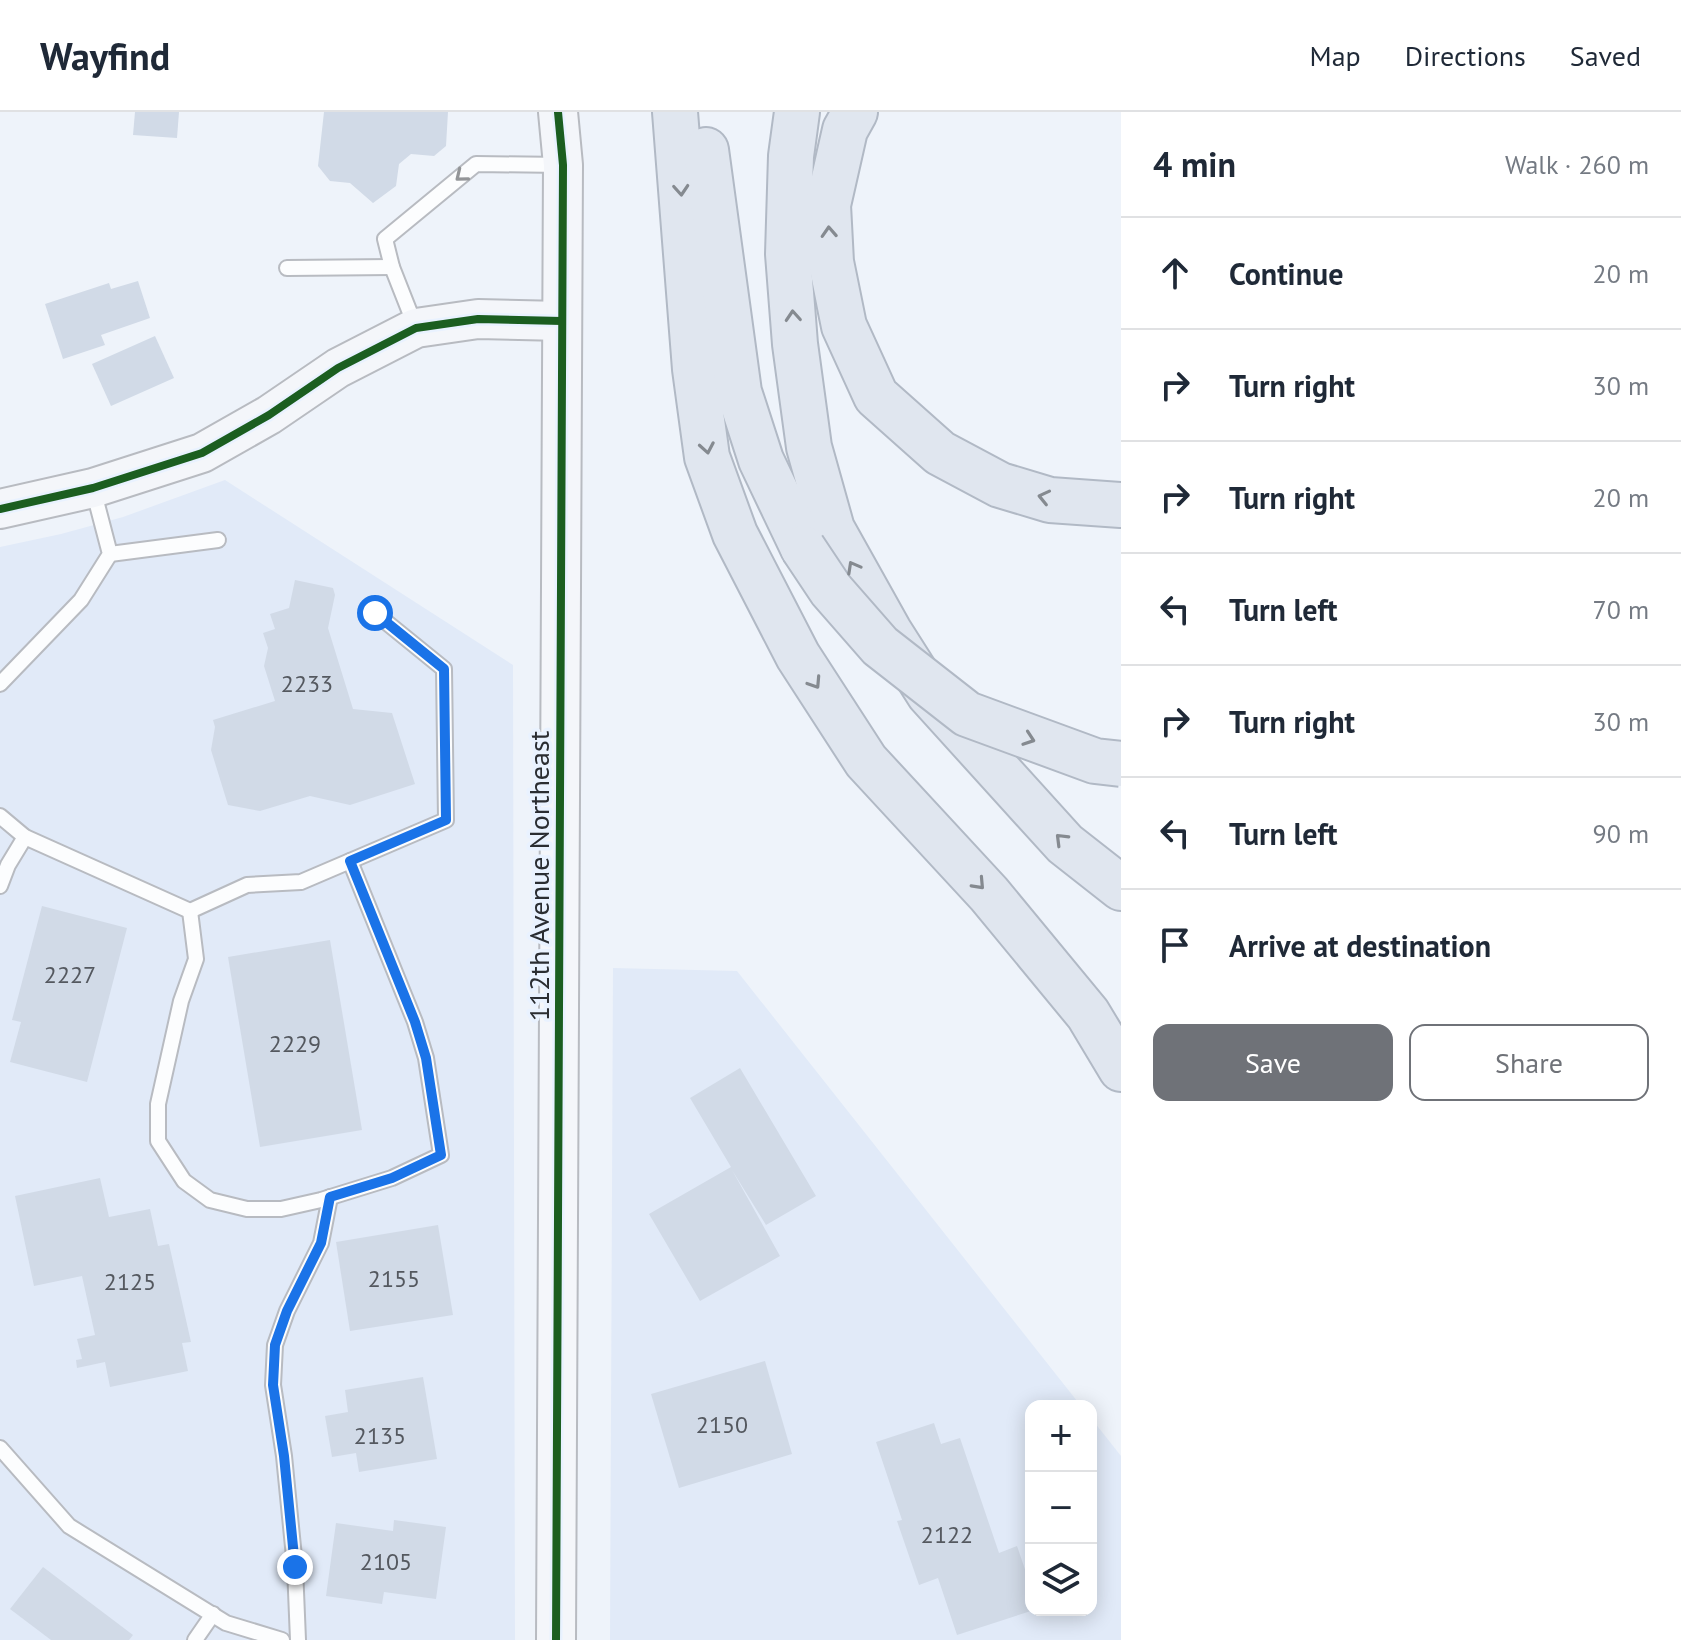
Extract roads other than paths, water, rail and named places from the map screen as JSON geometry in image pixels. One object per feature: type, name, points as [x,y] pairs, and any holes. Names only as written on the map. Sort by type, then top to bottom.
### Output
[{"type":"highway","points":[[675,112],[695,369],[707,457],[735,534],[798,656],[866,761],[989,894],[1088,1014],[1121,1069]]},
{"type":"highway","points":[[701,112],[739,392],[761,460],[803,548],[831,590],[880,646],[967,714],[1095,761],[1121,764]]},
{"type":"highway","points":[[797,112],[791,156],[788,254],[795,344],[809,447],[832,529],[889,631],[929,694],[1065,844],[1121,888]]},
{"type":"highway","points":[[855,112],[845,130],[828,205],[831,262],[844,326],[876,396],[940,453],[1000,485],[1050,500],[1121,505]]},
{"type":"main road","name":"112th Avenue Northeast","points":[[556,1640],[563,165],[558,112]]},
{"type":"main road","points":[[0,509],[93,488],[202,453],[269,415],[338,368],[416,328],[478,319],[562,321]]},
{"type":"lane","points":[[416,328],[392,267],[385,239],[476,164],[563,165]]},
{"type":"lane","points":[[287,268],[392,267]]},
{"type":"lane","points":[[0,684],[81,600],[110,554],[93,488]]},
{"type":"lane","points":[[110,554],[218,540]]},
{"type":"lane","points":[[0,816],[25,837],[190,911],[247,885],[301,882],[446,820],[444,669],[375,613]]},
{"type":"lane","points":[[0,886],[8,865],[25,837]]},
{"type":"lane","points":[[190,911],[196,959],[181,1001],[158,1104],[158,1141],[184,1181],[210,1200],[247,1209],[281,1209],[392,1178],[441,1155],[426,1058],[419,1034],[350,861]]},
{"type":"lane","points":[[298,1640],[295,1567],[284,1456],[273,1385],[275,1345],[287,1311],[321,1243],[330,1197]]},
{"type":"lane","points":[[0,1448],[69,1526],[226,1623],[282,1640]]},
{"type":"lane","points":[[195,1640],[213,1614]]}]
